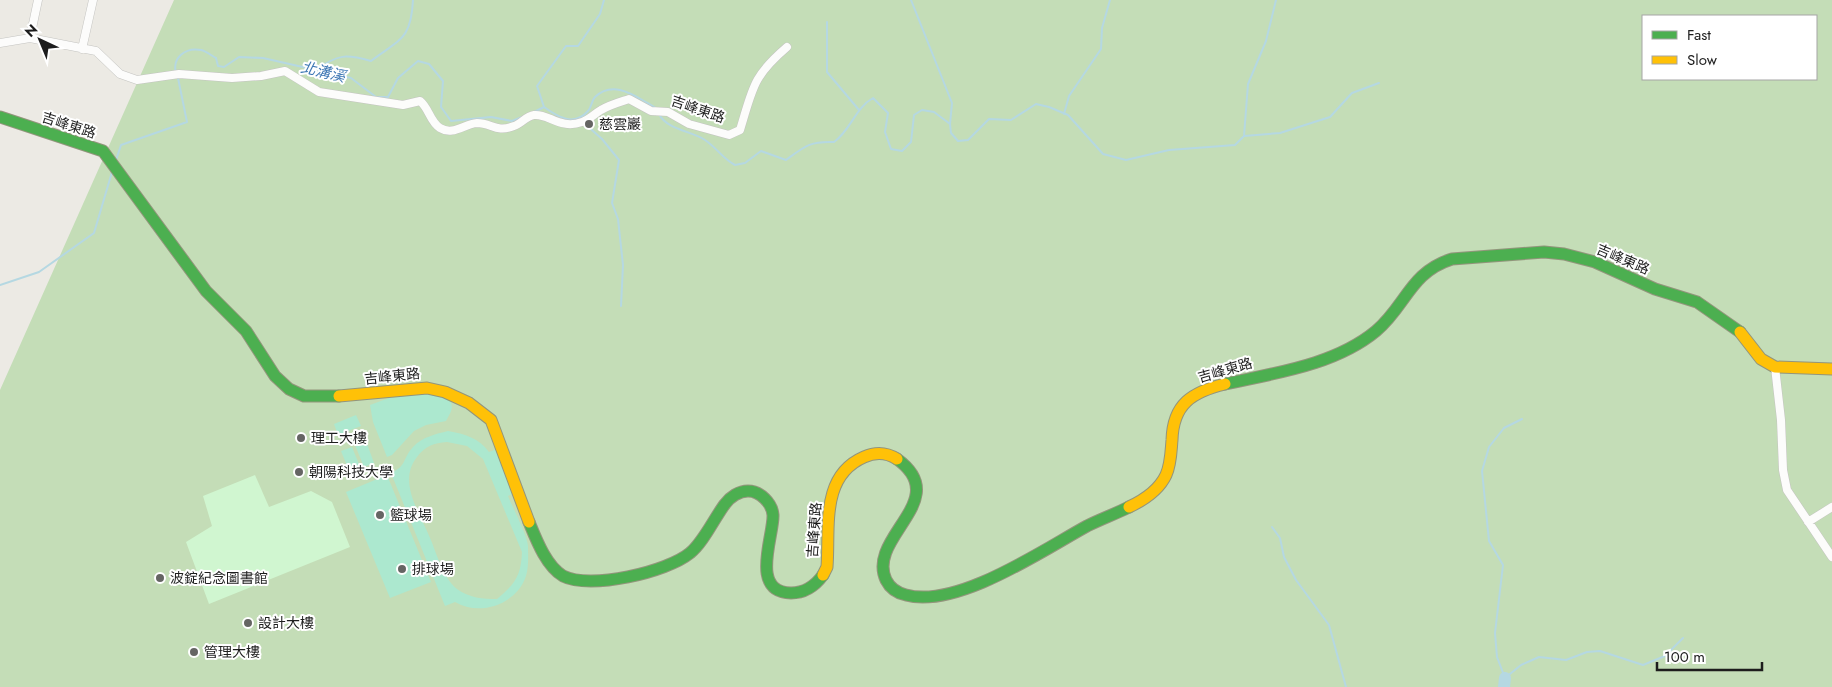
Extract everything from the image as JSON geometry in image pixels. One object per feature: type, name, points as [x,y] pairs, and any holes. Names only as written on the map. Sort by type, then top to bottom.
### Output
[{"type":"street","points":[[30,38],[38,0]]},
{"type":"street","points":[[82,48],[93,0]]},
{"type":"street","name":"吉峰東路","points":[[0,43],[30,38],[96,51],[120,74],[137,80],[175,75],[232,78],[261,76],[284,71],[319,92],[402,105],[420,101],[425,104],[433,122],[440,128],[450,132],[475,123],[486,124],[496,130],[514,126],[532,115],[538,115],[566,125],[584,121],[601,110],[630,99],[660,112],[668,112],[689,124],[729,135],[740,130],[752,86],[766,66],[787,47]]},
{"type":"street","name":"吉峰東路","points":[[0,117],[103,151],[206,291],[246,331],[275,376],[289,390],[304,396],[329,397],[426,388],[441,389],[462,397],[482,411],[491,420],[540,550],[561,575],[576,581],[590,582],[647,572],[680,560],[692,552],[727,500],[734,494],[746,490],[758,492],[772,506],[773,515],[766,570],[770,581],[777,588],[789,594],[812,588],[824,577],[827,567],[830,502],[838,477],[860,460],[871,455],[886,454],[898,460],[909,471],[916,482],[916,495],[886,552],[882,566],[884,578],[902,596],[929,597],[953,593],[1006,571],[1090,524],[1142,502],[1167,475],[1177,413],[1179,408],[1192,395],[1205,389],[1308,363],[1364,340],[1389,319],[1418,277],[1438,261],[1544,252],[1564,254],[1595,262],[1655,289],[1697,302],[1742,334],[1761,359],[1775,367]]},
{"type":"street","points":[[1832,369],[1775,367],[1781,420],[1783,470],[1787,490],[1832,557]]},
{"type":"street","points":[[1808,522],[1832,507]]},
{"type":"green space","points":[[174,0],[1832,0],[1832,687],[0,687],[0,390]]},
{"type":"green space","points":[[420,393],[447,396],[452,406],[450,414],[446,421],[426,425],[414,431],[392,455],[387,457],[373,422],[370,405],[389,398]]},
{"type":"green space","points":[[356,415],[361,426],[338,435],[334,424]]},
{"type":"green space","points":[[448,431],[471,437],[481,443],[489,452],[497,449],[514,493],[508,496],[523,529],[528,546],[528,568],[521,586],[515,594],[506,600],[486,608],[475,608],[455,602],[445,606],[391,473],[400,468],[410,451],[421,441],[429,436]],"holes":[[[447,442],[467,446],[483,459],[522,552],[516,579],[497,599],[471,596],[457,589],[452,584],[441,565],[412,498],[409,477],[411,467],[420,453],[434,444]]]},
{"type":"green space","points":[[366,441],[374,463],[364,467],[355,445]]},
{"type":"green space","points":[[352,447],[361,469],[350,473],[341,451]]},
{"type":"green space","points":[[255,475],[269,507],[311,491],[332,502],[350,547],[209,604],[186,542],[212,526],[203,496]]},
{"type":"green space","name":"籃球場","points":[[387,475],[431,582],[390,598],[346,492]]},
{"type":"waterway","points":[[316,70],[330,61],[342,57],[355,57],[371,61],[397,43],[410,23],[413,0]]},
{"type":"waterway","points":[[544,107],[537,86],[566,46],[578,46],[600,14],[604,0]]},
{"type":"waterway","points":[[911,0],[952,103],[950,124]]},
{"type":"waterway","points":[[1064,114],[1069,96],[1101,49],[1102,28],[1110,0]]},
{"type":"waterway","points":[[659,114],[668,124],[705,140],[735,165],[745,163],[761,151],[786,160],[808,145],[819,142],[834,142],[845,131],[862,107],[873,98],[888,113],[885,132],[891,149],[902,151],[911,142],[914,115],[922,110],[934,112],[950,124],[951,133],[958,141],[968,140],[989,119],[1011,120],[1036,104],[1068,115],[1103,154],[1126,160],[1169,150],[1235,145],[1244,136],[1248,84],[1266,41],[1276,0]]},
{"type":"waterway","points":[[827,22],[827,72],[859,110]]},
{"type":"waterway","name":"北溝溪","points":[[176,73],[176,63],[181,55],[190,50],[201,50],[216,58],[218,66],[224,67],[239,57],[263,58],[351,78],[376,97],[388,97],[398,78],[418,61],[429,64],[443,81],[441,107],[451,121],[491,117],[512,121],[522,117]]},
{"type":"waterway","name":"北溝溪","points":[[116,160],[121,145],[187,122],[178,78]]},
{"type":"waterway","points":[[1244,136],[1280,133],[1330,117],[1352,93],[1379,83]]},
{"type":"waterway","name":"北溝溪","points":[[534,112],[544,107],[560,117],[577,119],[588,111],[595,97],[601,92],[614,89],[632,94],[657,109]]},
{"type":"waterway","points":[[584,123],[602,139],[619,160],[612,203],[618,219],[623,265],[621,306]]},
{"type":"waterway","name":"北溝溪","points":[[0,285],[39,272],[94,233],[112,172]]},
{"type":"waterway","points":[[1522,419],[1504,428],[1489,447],[1482,471],[1489,541],[1503,565],[1495,633],[1497,657],[1505,678],[1521,665],[1539,657],[1566,660],[1587,652],[1600,651],[1643,665],[1665,656],[1683,638]]},
{"type":"waterway","points":[[1272,527],[1280,538],[1284,557],[1296,580],[1329,625],[1346,687]]},
{"type":"waterway","points":[[1504,687],[1505,678]]},
{"type":"traffic: fast","points":[[0,117],[103,151],[206,291],[246,331],[275,376],[289,389],[304,396],[339,396]]},
{"type":"traffic: fast","points":[[1225,384],[1304,366],[1323,360],[1360,343],[1386,321],[1417,281],[1438,265],[1452,259],[1544,252],[1564,254],[1595,262],[1655,289],[1697,302],[1740,332]]},
{"type":"traffic: fast","points":[[897,459],[912,474],[917,489],[913,504],[887,549],[883,564],[886,580],[897,591],[906,595],[927,597],[950,594],[974,586],[1024,562],[1087,526],[1129,507]]},
{"type":"traffic: fast","points":[[529,522],[538,544],[557,572],[575,580],[609,580],[664,567],[690,553],[700,543],[729,499],[741,492],[748,491],[757,493],[765,498],[772,511],[767,562],[767,573],[771,583],[778,590],[796,593],[809,588],[823,575]]},
{"type":"traffic: slow","points":[[1740,332],[1761,359],[1775,367],[1832,369]]},
{"type":"traffic: slow","points":[[1129,507],[1150,494],[1166,475],[1170,462],[1173,428],[1176,417],[1186,402],[1203,391],[1225,384]]},
{"type":"traffic: slow","points":[[339,396],[427,388],[445,392],[469,403],[491,420],[529,522]]},
{"type":"traffic: slow","points":[[823,575],[827,567],[830,504],[840,477],[850,466],[868,455],[885,454],[897,459]]},
{"type":"place","name":"慈雲巖","points":[[589,124]]},
{"type":"place","name":"理工大樓","points":[[301,438]]},
{"type":"place","name":"朝陽科技大學","points":[[299,472]]},
{"type":"place","name":"籃球場","points":[[380,515]]},
{"type":"place","name":"排球場","points":[[402,569]]},
{"type":"place","name":"波錠紀念圖書館","points":[[160,578]]},
{"type":"place","name":"設計大樓","points":[[248,623]]},
{"type":"place","name":"管理大樓","points":[[194,652]]}]
